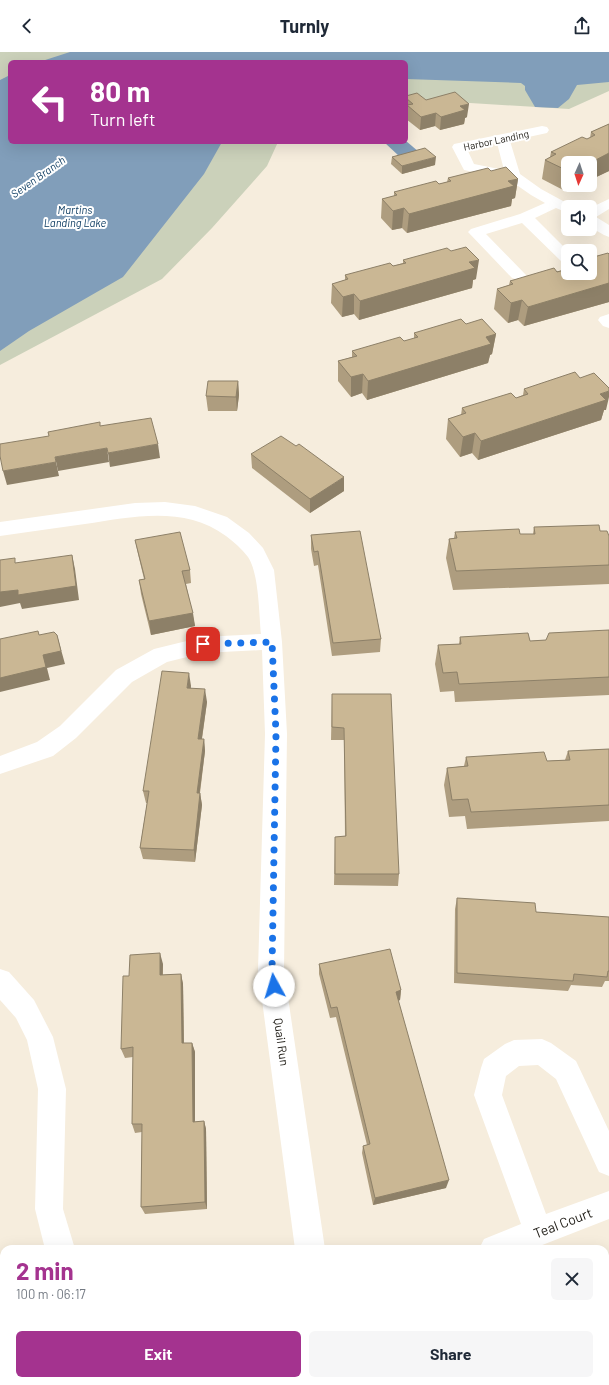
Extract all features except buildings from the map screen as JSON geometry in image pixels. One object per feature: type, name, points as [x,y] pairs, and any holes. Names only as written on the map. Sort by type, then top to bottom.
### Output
[{"type":"street","name":"Harbor Landing","points":[[542,130],[459,147],[469,166],[513,176],[561,205]]},
{"type":"street","points":[[502,138],[513,176]]},
{"type":"street","points":[[597,210],[609,203]]},
{"type":"street","points":[[518,276],[476,232],[561,206]]},
{"type":"street","points":[[525,217],[561,253]]},
{"type":"street","points":[[597,224],[609,232]]},
{"type":"street","points":[[609,319],[606,320],[609,323]]},
{"type":"street","name":"Quail Run","points":[[0,529],[135,510],[165,509],[194,513],[220,522],[242,538],[256,553],[264,570],[272,642],[276,734],[272,970],[309,1245]]},
{"type":"street","points":[[0,766],[45,749],[68,732],[124,676],[161,655],[203,644],[272,642]]},
{"type":"street","points":[[0,981],[24,1009],[40,1037],[52,1088],[50,1209],[59,1245]]},
{"type":"street","points":[[538,1232],[488,1095],[494,1068],[514,1053],[542,1052],[566,1070],[609,1162]]},
{"type":"street","name":"Teal Court","points":[[504,1245],[609,1205]]},
{"type":"green space","points":[[0,52],[609,52],[609,91],[569,109],[408,99],[408,60],[8,60],[8,144],[277,144],[267,166],[212,228],[162,279],[0,365]]},
{"type":"water","points":[[70,52],[609,52],[609,82],[577,85],[569,99],[558,108],[535,107],[525,90],[525,86],[521,83],[408,79],[408,60],[45,60]]},
{"type":"water","name":"Martins Landing Lake","points":[[8,76],[8,144],[221,144],[204,174],[123,277],[29,331],[0,351],[0,80]]},
{"type":"water","points":[[408,143],[419,152],[400,157],[386,144],[408,144]]},
{"type":"route","points":[[203,644],[272,642],[276,734],[272,970],[274,986]]},
{"type":"water label","name":"Seven Branch","points":[[38,177]]}]
